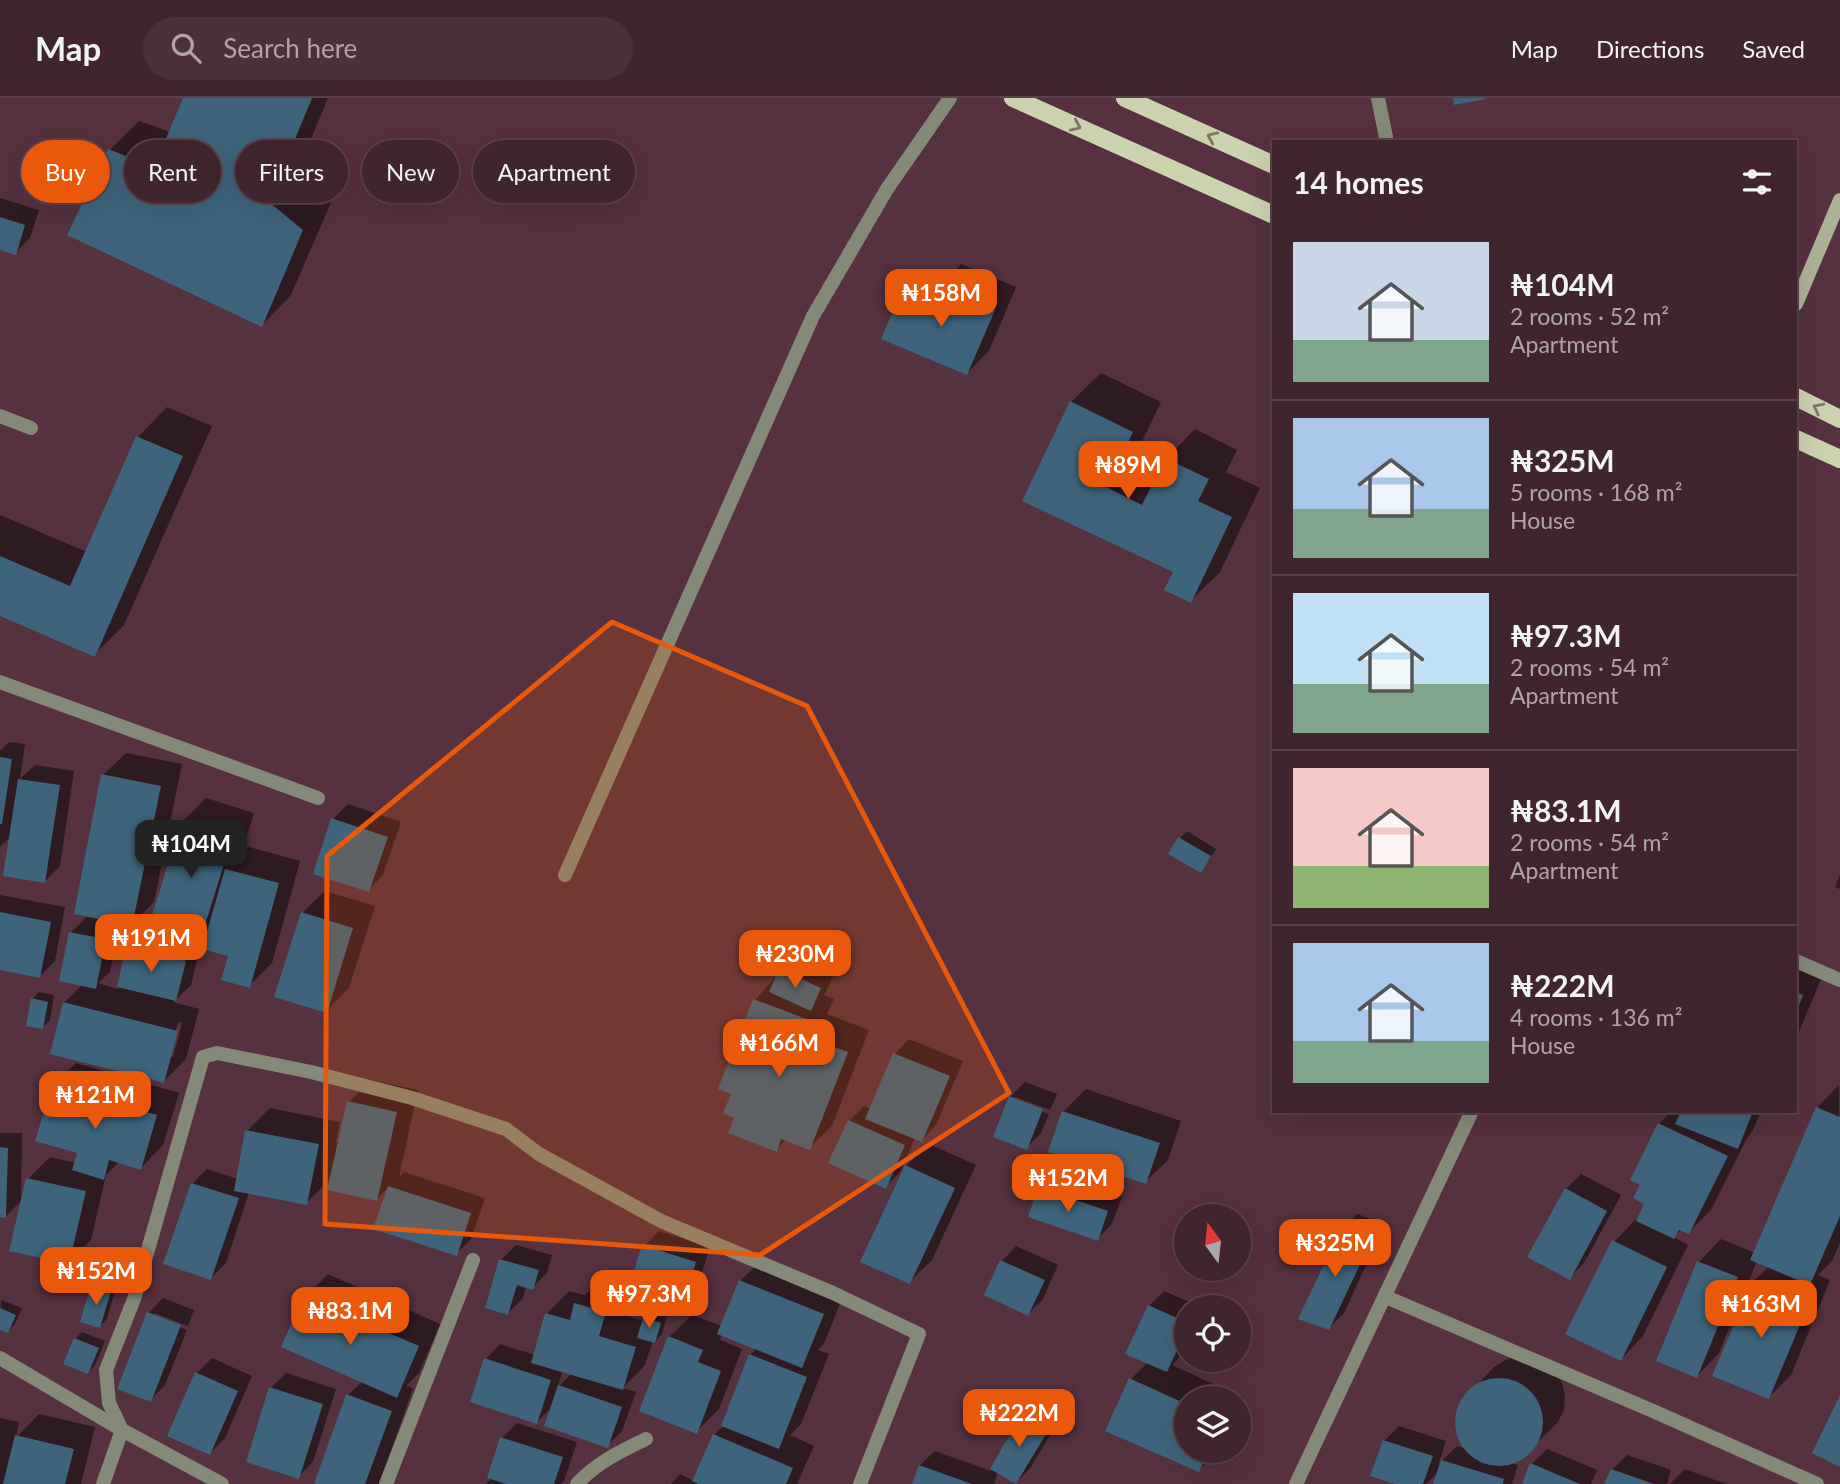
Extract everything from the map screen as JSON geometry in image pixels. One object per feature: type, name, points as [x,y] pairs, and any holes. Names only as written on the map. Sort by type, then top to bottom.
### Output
[{"type":"main road","points":[[1013,98],[1272,214]]},
{"type":"main road","points":[[1125,98],[1272,164]]},
{"type":"main road","points":[[1797,398],[1840,419]]},
{"type":"main road","points":[[1797,439],[1840,459]]},
{"type":"street","points":[[565,875],[813,316],[887,189],[950,98]]},
{"type":"street","points":[[1378,98],[1387,140]]},
{"type":"street","points":[[1797,302],[1840,200]]},
{"type":"street","points":[[0,416],[31,428]]},
{"type":"street","points":[[0,682],[318,798]]},
{"type":"street","points":[[1797,961],[1840,980]]},
{"type":"street","points":[[103,1484],[122,1430],[109,1403],[106,1370],[134,1299],[203,1057],[217,1053],[311,1072],[412,1098],[506,1129],[539,1154],[661,1221],[833,1293],[919,1334],[860,1484]]},
{"type":"street","points":[[1296,1484],[1471,1113]]},
{"type":"street","points":[[386,1484],[473,1260]]},
{"type":"street","points":[[1386,1297],[1653,1410],[1817,1484]]},
{"type":"street","points":[[0,1358],[122,1430],[222,1484]]},
{"type":"street","points":[[577,1484],[587,1473],[617,1452],[646,1438]]},
{"type":"highlighted area","points":[[612,622],[807,706],[1009,1093],[760,1255],[325,1224],[327,856]]},
{"type":"building","points":[[183,98],[312,98],[295,140],[235,140],[235,203],[270,203],[303,230],[262,327],[67,235],[82,203],[110,203],[110,150],[124,155],[124,203],[221,203],[221,140],[165,140]]},
{"type":"building","points":[[1453,98],[1486,98],[1486,99],[1454,105]]},
{"type":"building","points":[[0,217],[25,225],[16,255],[0,250]]},
{"type":"building","points":[[937,285],[995,310],[967,375],[881,339],[899,297],[927,309]]},
{"type":"building","points":[[1070,401],[1133,432],[1106,487],[1142,505],[1165,458],[1209,479],[1198,501],[1232,517],[1191,603],[1164,590],[1173,572],[1022,501]]},
{"type":"building","points":[[136,436],[183,456],[95,657],[0,616],[0,556],[70,586]]},
{"type":"building","points":[[0,757],[12,759],[2,824],[0,824]]},
{"type":"building","points":[[101,774],[161,786],[132,926],[74,914]]},
{"type":"building","points":[[18,779],[60,785],[45,883],[3,876]]},
{"type":"building","points":[[331,818],[388,837],[369,892],[313,874]]},
{"type":"building","points":[[182,819],[233,835],[200,941],[149,925]]},
{"type":"building","points":[[1178,837],[1211,856],[1201,873],[1168,854]]},
{"type":"building","points":[[225,869],[279,883],[250,988],[221,980],[228,956],[202,949]]},
{"type":"building","points":[[0,912],[51,922],[40,978],[0,970]]},
{"type":"building","points":[[301,912],[353,928],[327,1013],[274,997]]},
{"type":"building","points":[[69,932],[106,939],[96,989],[59,981]]},
{"type":"building","points":[[126,947],[186,961],[176,1001],[117,987]]},
{"type":"building","points":[[779,969],[821,988],[811,1011],[769,992]]},
{"type":"building","points":[[1797,992],[1803,995],[1797,1010]]},
{"type":"building","points":[[31,998],[48,1002],[43,1029],[26,1026]]},
{"type":"building","points":[[753,999],[812,1021],[806,1037],[848,1052],[810,1150],[781,1139],[777,1152],[728,1133],[734,1118],[723,1113],[731,1094],[718,1089]]},
{"type":"building","points":[[63,1002],[178,1031],[164,1083],[50,1054]]},
{"type":"building","points":[[893,1053],[950,1076],[922,1142],[865,1119]]},
{"type":"building","points":[[52,1085],[157,1115],[141,1170],[109,1160],[104,1180],[72,1170],[77,1153],[35,1141]]},
{"type":"building","points":[[1009,1096],[1043,1109],[1027,1150],[993,1137]]},
{"type":"building","points":[[347,1101],[397,1112],[377,1201],[327,1190]]},
{"type":"building","points":[[1816,1107],[1840,1117],[1840,1216],[1810,1285],[1750,1260]]},
{"type":"building","points":[[1062,1111],[1160,1143],[1146,1184],[1048,1152]]},
{"type":"building","points":[[1680,1113],[1752,1113],[1738,1149],[1675,1124]]},
{"type":"building","points":[[848,1120],[905,1145],[886,1189],[828,1163]]},
{"type":"building","points":[[1658,1123],[1728,1156],[1689,1234],[1679,1230],[1674,1239],[1636,1221],[1644,1204],[1633,1198],[1640,1185],[1630,1180]]},
{"type":"building","points":[[245,1130],[319,1144],[307,1205],[234,1191]]},
{"type":"building","points":[[0,1147],[8,1148],[6,1218],[0,1217]]},
{"type":"building","points":[[905,1165],[955,1188],[910,1284],[860,1262]]},
{"type":"building","points":[[26,1178],[86,1191],[69,1264],[9,1251]]},
{"type":"building","points":[[191,1183],[239,1198],[211,1280],[163,1264]]},
{"type":"building","points":[[388,1186],[471,1213],[457,1256],[373,1229]]},
{"type":"building","points":[[1038,1187],[1108,1211],[1098,1241],[1028,1217]]},
{"type":"building","points":[[1565,1188],[1607,1211],[1570,1280],[1527,1257]]},
{"type":"building","points":[[1341,1228],[1372,1239],[1329,1330],[1298,1319]]},
{"type":"building","points":[[1612,1240],[1667,1267],[1621,1361],[1565,1334]]},
{"type":"building","points":[[642,1245],[696,1262],[680,1314],[626,1297]]},
{"type":"building","points":[[499,1259],[539,1270],[533,1290],[517,1285],[508,1315],[485,1308]]},
{"type":"building","points":[[1000,1260],[1045,1280],[1028,1316],[984,1295]]},
{"type":"building","points":[[1697,1261],[1738,1277],[1697,1378],[1656,1361]]},
{"type":"building","points":[[739,1280],[824,1314],[802,1368],[717,1334]]},
{"type":"building","points":[[1753,1280],[1809,1303],[1769,1399],[1712,1376]]},
{"type":"building","points":[[91,1285],[111,1291],[100,1328],[80,1322]]},
{"type":"building","points":[[304,1296],[419,1346],[397,1398],[281,1347]]},
{"type":"building","points":[[574,1303],[606,1312],[599,1336],[636,1347],[623,1390],[531,1363],[545,1313],[570,1320]]},
{"type":"building","points":[[1148,1305],[1174,1317],[1174,1357],[1167,1372],[1125,1354]]},
{"type":"building","points":[[0,1308],[16,1315],[8,1333],[0,1330]]},
{"type":"building","points":[[147,1312],[181,1325],[151,1402],[117,1389]]},
{"type":"building","points":[[643,1318],[661,1323],[655,1343],[637,1338]]},
{"type":"building","points":[[668,1336],[703,1350],[698,1362],[721,1371],[697,1434],[639,1411]]},
{"type":"building","points":[[74,1338],[99,1348],[88,1374],[63,1364]]},
{"type":"building","points":[[749,1354],[807,1377],[779,1449],[721,1426]]},
{"type":"building","points":[[484,1358],[551,1380],[537,1424],[470,1402]]},
{"type":"building","points":[[195,1372],[238,1391],[210,1455],[167,1436]]},
{"type":"building","points":[[1129,1378],[1174,1399],[1174,1461],[1105,1431]]},
{"type":"building","points":[[1499,1378],[1516,1382],[1530,1391],[1539,1405],[1543,1422],[1539,1439],[1530,1453],[1516,1462],[1499,1466],[1482,1462],[1468,1453],[1459,1439],[1455,1422],[1459,1405],[1468,1391],[1482,1382]]},
{"type":"building","points":[[558,1385],[622,1407],[608,1448],[544,1426]]},
{"type":"building","points":[[269,1387],[323,1404],[299,1479],[246,1462]]},
{"type":"building","points":[[346,1394],[392,1411],[365,1484],[314,1484]]},
{"type":"building","points":[[1840,1395],[1840,1467],[1812,1453]]},
{"type":"building","points":[[1022,1413],[1049,1429],[1016,1484],[990,1469]]},
{"type":"building","points":[[713,1434],[793,1468],[786,1484],[698,1484],[692,1481]]},
{"type":"building","points":[[15,1435],[74,1449],[65,1484],[3,1484]]},
{"type":"building","points":[[500,1437],[563,1457],[554,1484],[506,1484],[487,1478]]},
{"type":"building","points":[[1383,1440],[1433,1456],[1423,1484],[1395,1484],[1370,1476]]},
{"type":"building","points":[[1441,1460],[1504,1479],[1503,1484],[1433,1484]]},
{"type":"building","points":[[1178,1463],[1203,1463],[1199,1472]]},
{"type":"building","points":[[1530,1463],[1580,1484],[1522,1484]]},
{"type":"building","points":[[919,1465],[972,1484],[912,1484]]},
{"type":"building","points":[[1611,1469],[1654,1484],[1604,1484]]}]
